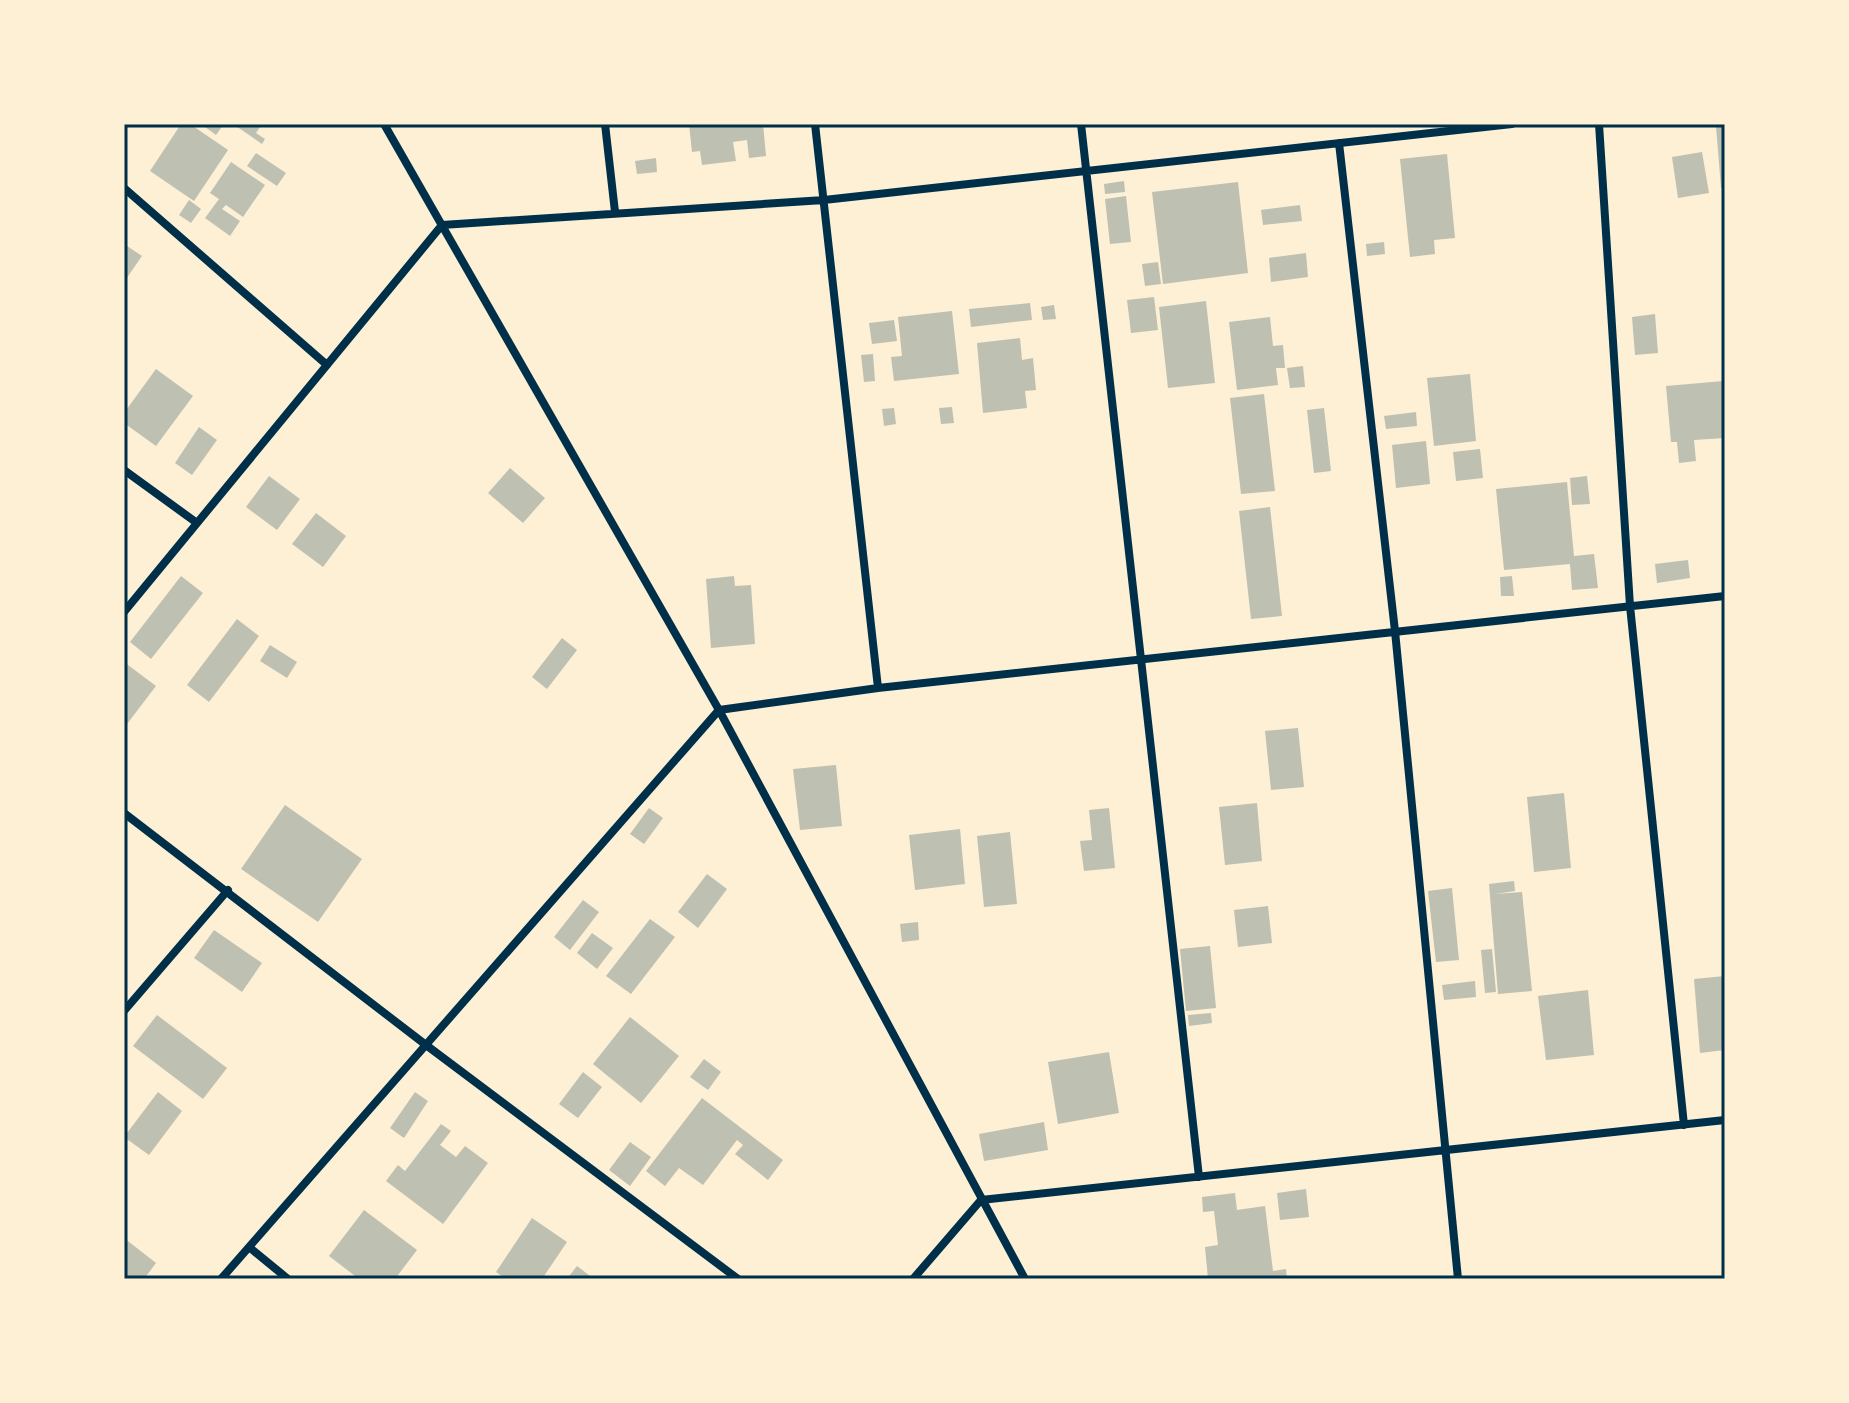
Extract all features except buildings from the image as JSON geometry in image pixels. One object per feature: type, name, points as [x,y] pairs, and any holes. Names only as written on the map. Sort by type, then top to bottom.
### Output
[{"type":"street","points":[[384,124],[719,710],[1025,1279]]},
{"type":"street","points":[[605,124],[615,212]]},
{"type":"street","points":[[815,124],[878,688]]},
{"type":"street","points":[[1081,124],[1199,1177]]},
{"type":"street","points":[[124,612],[442,225],[824,200],[1512,124]]},
{"type":"street","points":[[1599,124],[1630,606],[1684,1125]]},
{"type":"street","points":[[1339,143],[1395,631],[1458,1279]]},
{"type":"street","points":[[124,188],[327,365]]},
{"type":"street","points":[[124,470],[197,523]]},
{"type":"street","points":[[221,1279],[719,710],[878,688],[1725,596]]},
{"type":"street","points":[[124,813],[738,1279]]},
{"type":"street","points":[[124,1011],[228,890]]},
{"type":"street","points":[[913,1279],[981,1200],[1725,1120]]},
{"type":"street","points":[[249,1247],[288,1279]]}]
